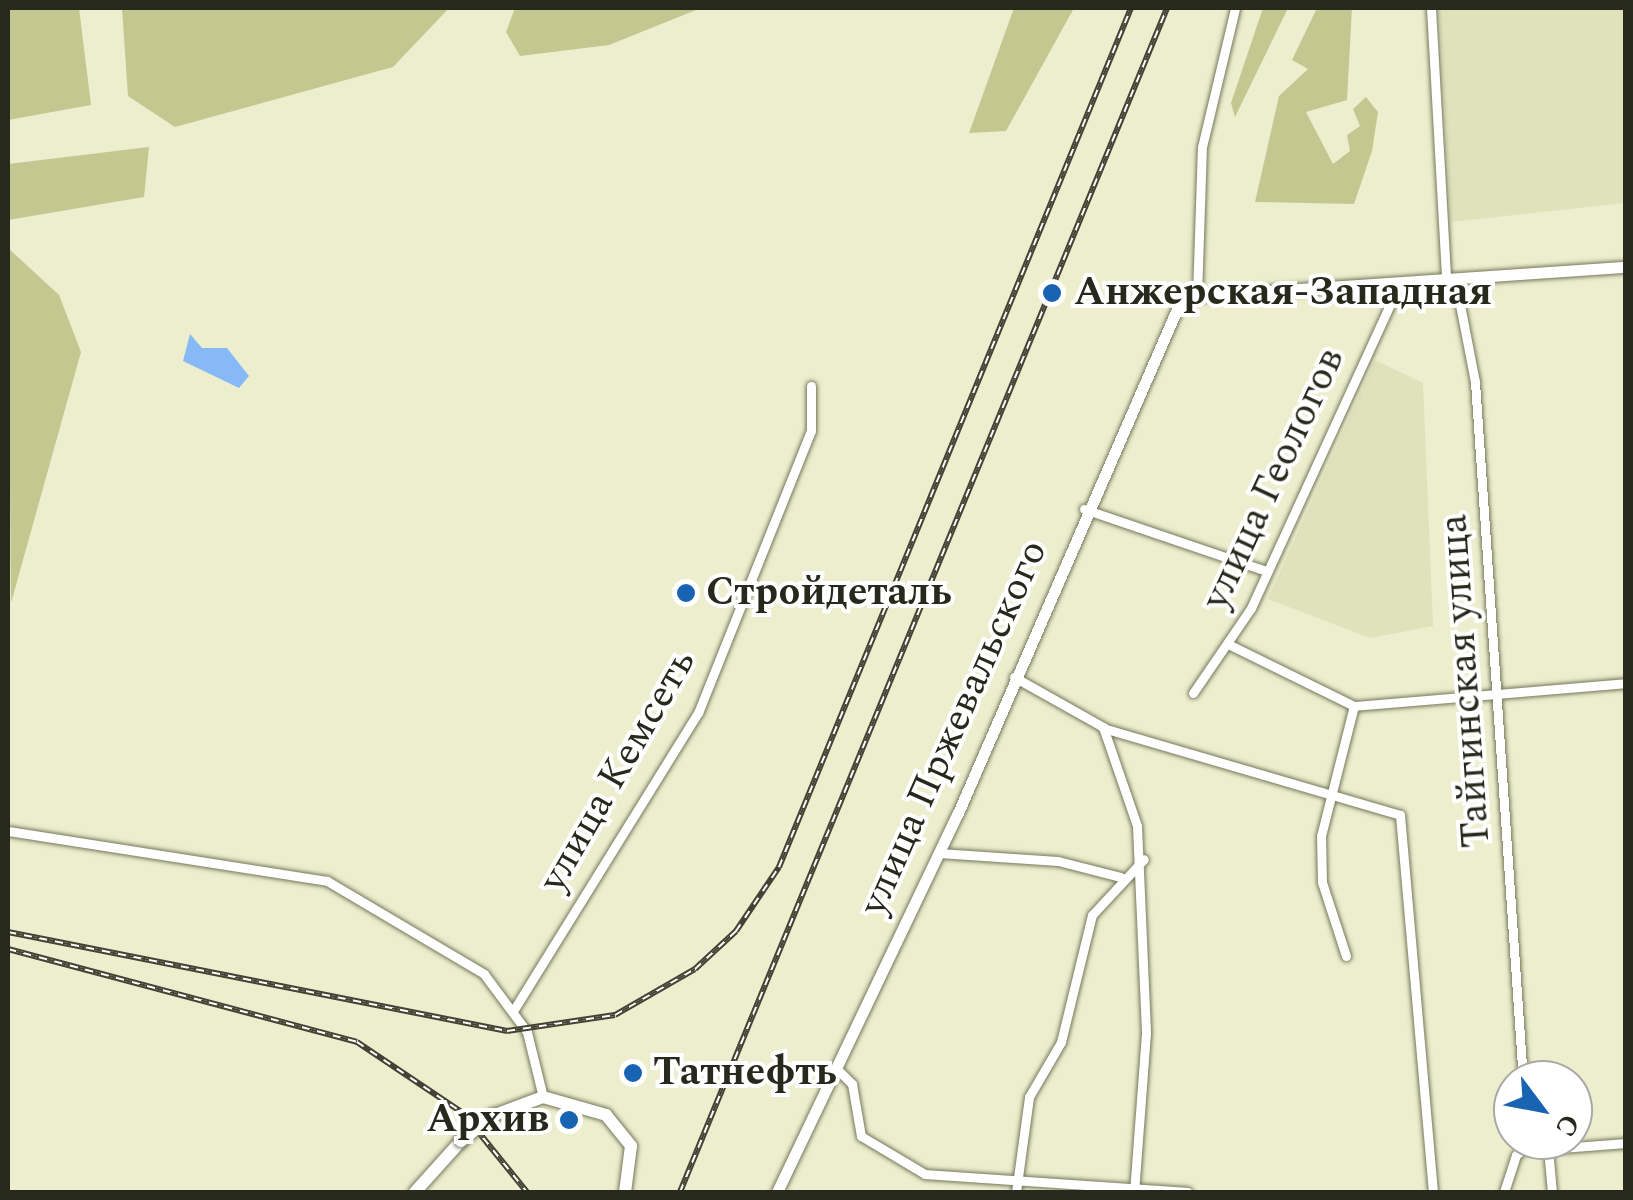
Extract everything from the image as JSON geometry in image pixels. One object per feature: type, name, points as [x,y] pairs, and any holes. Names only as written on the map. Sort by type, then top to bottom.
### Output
[{"type":"main road","points":[[415,1192],[461,1142],[492,1116],[544,1097],[622,1126],[631,1146],[625,1192]]},
{"type":"street","points":[[1235,8],[1202,146],[1197,296],[1626,267]]},
{"type":"street","name":"Тайгинская улица","points":[[1431,8],[1451,278],[1475,382],[1500,698],[1522,1060]]},
{"type":"street","name":"улица Геологов","points":[[1193,692],[1228,644],[1266,570],[1399,285]]},
{"type":"street","name":"улица Пржевальского","points":[[777,1192],[939,853],[1164,327],[1197,296]]},
{"type":"street","name":"улица Кемсеть","points":[[511,1007],[698,714],[812,431],[811,386]]},
{"type":"street","points":[[1084,509],[1266,570]]},
{"type":"street","points":[[1228,644],[1354,706],[1624,686]]},
{"type":"street","points":[[1014,677],[1103,727],[1329,789],[1400,815],[1406,827],[1433,1192]]},
{"type":"street","points":[[1346,956],[1322,882],[1329,789],[1354,706]]},
{"type":"street","points":[[1103,727],[1144,859],[1135,1191]]},
{"type":"street","points":[[8,831],[327,880],[470,962],[511,1007],[544,1097]]},
{"type":"street","points":[[939,853],[1058,861],[1121,877]]},
{"type":"street","points":[[1016,1187],[1029,1097],[1061,1042],[1092,916],[1121,877],[1144,859]]},
{"type":"street","points":[[836,1068],[852,1084],[861,1136],[879,1152],[925,1174],[1016,1187],[1187,1192]]},
{"type":"street","points":[[1593,1146],[1626,1143]]},
{"type":"street","points":[[1504,1192],[1514,1160]]},
{"type":"street","points":[[1549,1160],[1552,1192]]},
{"type":"shaded area","points":[[8,8],[79,8],[91,105],[8,120]]},
{"type":"shaded area","points":[[122,8],[449,8],[393,67],[175,127],[128,96]]},
{"type":"shaded area","points":[[515,8],[701,8],[609,45],[520,56],[506,32]]},
{"type":"shaded area","points":[[1014,8],[1074,8],[1006,131],[969,133]]},
{"type":"shaded area","points":[[1263,8],[1288,8],[1235,117],[1231,103]]},
{"type":"shaded area","points":[[1317,8],[1352,8],[1347,100],[1306,112],[1333,164],[1350,151],[1347,135],[1360,126],[1353,109],[1366,97],[1378,112],[1372,151],[1354,204],[1255,202],[1279,96],[1308,69],[1292,60]]},
{"type":"shaded area","points":[[1439,8],[1624,8],[1625,203],[1451,222]]},
{"type":"shaded area","points":[[149,147],[144,197],[8,220],[8,164]]},
{"type":"shaded area","points":[[8,248],[59,295],[81,352],[11,603]]},
{"type":"shaded area","points":[[1375,360],[1423,383],[1433,626],[1370,638],[1268,599]]},
{"type":"water","points":[[190,334],[202,348],[227,348],[249,376],[239,388],[183,361]]},
{"type":"railway","points":[[8,932],[507,1031],[615,1015],[695,969],[736,931],[779,867],[1131,8]]},
{"type":"railway","points":[[680,1192],[1167,8]]},
{"type":"railway","points":[[8,949],[357,1042],[463,1113],[527,1192]]},
{"type":"place","name":"Анжерская-Западная","points":[[1052,293]]},
{"type":"place","name":"Стройдеталь","points":[[686,593]]},
{"type":"place","name":"Татнефть","points":[[633,1073]]},
{"type":"place","name":"Архив","points":[[569,1120]]}]
